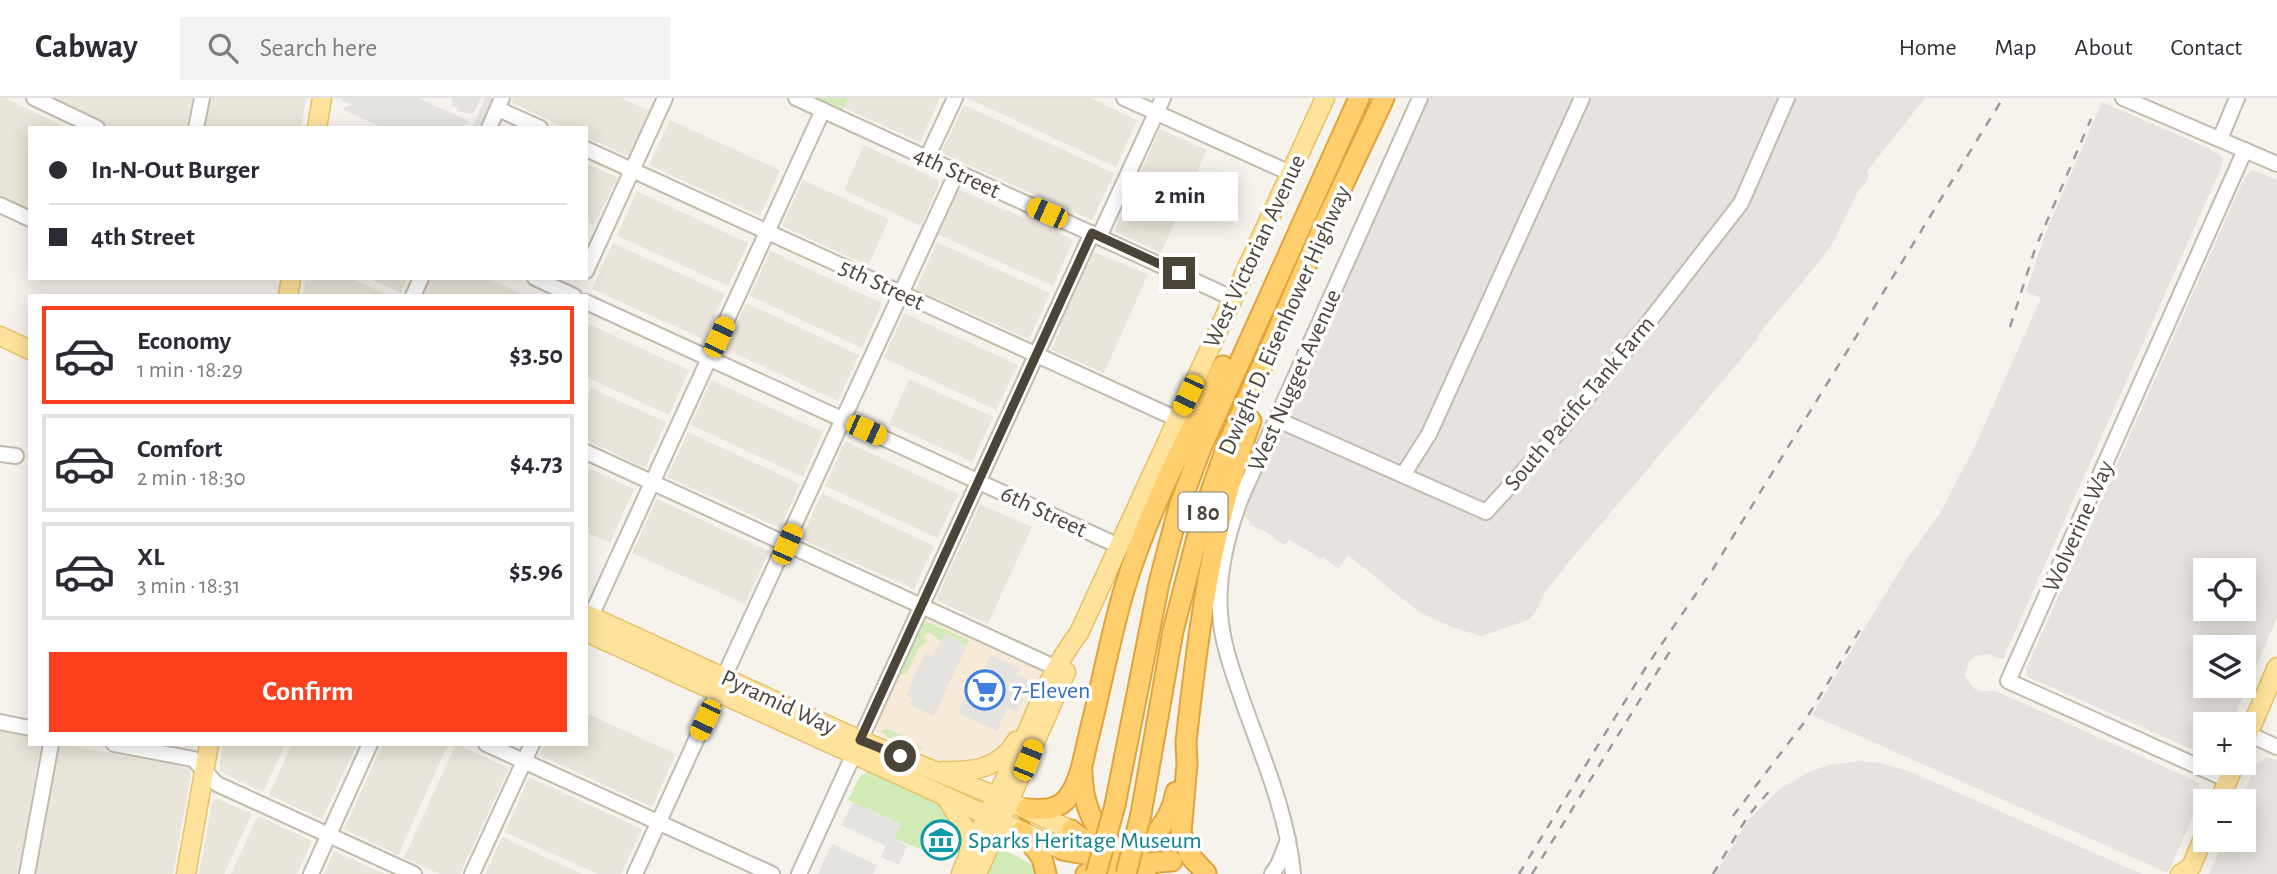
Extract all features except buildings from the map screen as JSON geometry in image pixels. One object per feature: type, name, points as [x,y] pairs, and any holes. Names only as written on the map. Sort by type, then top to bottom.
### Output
[{"type":"highway","name":"Dwight D. Eisenhower Highway","points":[[1117,865],[1115,805],[1159,583],[1180,507],[1200,448],[1359,98]]},
{"type":"highway","name":"Dwight D. Eisenhower Highway","points":[[1117,865],[1141,814],[1173,631],[1204,511],[1227,446],[1322,228],[1384,98]]},
{"type":"highway","points":[[1208,873],[1191,857],[1181,833],[1186,743],[1206,585],[1224,503],[1254,415],[1316,276],[1322,228]]},
{"type":"highway","points":[[1011,802],[1046,810],[1062,803],[1072,791],[1082,764],[1116,621],[1132,566],[1152,513],[1247,322],[1280,268]]},
{"type":"highway","points":[[1117,865],[1155,835],[1170,813],[1186,743]]},
{"type":"highway","points":[[1082,764],[1084,802],[1117,865]]},
{"type":"highway","points":[[1071,830],[1117,865]]},
{"type":"highway","points":[[1022,831],[1042,858],[1046,874]]},
{"type":"highway","points":[[1063,850],[1117,865],[1172,862]]},
{"type":"main road","points":[[317,126],[322,98]]},
{"type":"main road","name":"West Victorian Avenue","points":[[1011,802],[1026,736],[1039,702],[1075,652],[1079,633],[1325,98]]},
{"type":"main road","points":[[0,336],[28,349]]},
{"type":"main road","name":"Pyramid Way","points":[[588,621],[857,747],[945,796],[1063,850]]},
{"type":"main road","points":[[2256,716],[2277,667]]},
{"type":"main road","name":"West Victorian Avenue","points":[[961,874],[970,853],[994,818],[1011,802],[1061,670]]},
{"type":"main road","points":[[933,770],[972,771],[999,760],[1013,746],[1039,702]]},
{"type":"main road","points":[[186,874],[209,746]]},
{"type":"main road","name":"Pyramid Way","points":[[857,747],[933,770],[1071,830]]},
{"type":"main road","points":[[2224,789],[2230,775]]},
{"type":"main road","points":[[945,796],[968,835],[970,853]]},
{"type":"main road","name":"West Victorian Avenue","points":[[977,874],[994,818]]},
{"type":"main road","points":[[2188,872],[2197,852]]},
{"type":"street","points":[[34,98],[93,126]]},
{"type":"street","points":[[196,126],[202,98]]},
{"type":"street","points":[[588,267],[666,98]]},
{"type":"street","name":"4th Street","points":[[796,98],[1232,298]]},
{"type":"street","points":[[927,158],[955,98]]},
{"type":"street","points":[[1125,98],[1290,173]]},
{"type":"street","points":[[799,874],[1036,355],[1163,98]]},
{"type":"street","name":"West Nugget Avenue","points":[[1293,874],[1289,839],[1228,657],[1220,604],[1223,562],[1235,514],[1420,98]]},
{"type":"street","points":[[1403,475],[1429,434],[1582,98]]},
{"type":"street","name":"South Pacific Tank Farm","points":[[1276,419],[1486,512],[1558,433],[1740,205],[1787,98]]},
{"type":"street","points":[[2123,98],[2277,164]]},
{"type":"street","points":[[2220,139],[2237,98]]},
{"type":"street","points":[[490,126],[500,103],[537,126]]},
{"type":"street","points":[[588,621],[823,110]]},
{"type":"street","name":"5th Street","points":[[588,150],[1177,419]]},
{"type":"street","name":"Wolverine Way","points":[[2228,780],[2008,681],[2245,150]]},
{"type":"street","points":[[635,874],[957,172]]},
{"type":"street","points":[[0,205],[28,218]]},
{"type":"street","points":[[540,280],[570,294]]},
{"type":"street","name":"6th Street","points":[[588,303],[1119,545]]},
{"type":"street","points":[[588,453],[1061,670]]},
{"type":"street","points":[[0,454],[16,456]]},
{"type":"street","points":[[0,722],[28,728]]},
{"type":"street","points":[[2256,742],[2277,747]]},
{"type":"street","points":[[27,874],[51,746]]},
{"type":"street","points":[[125,746],[193,758],[217,784],[414,874]]},
{"type":"street","points":[[311,874],[369,746]]},
{"type":"street","points":[[490,746],[772,874]]},
{"type":"street","points":[[472,874],[531,746]]},
{"type":"street","points":[[1272,874],[1289,839]]},
{"type":"street","points":[[1172,862],[1208,873]]},
{"type":"shaded area","points":[[0,98],[5,98],[64,126],[28,126],[28,210],[0,197]]},
{"type":"shaded area","points":[[50,98],[192,98],[186,126],[108,126]]},
{"type":"shaded area","points":[[210,98],[306,98],[301,126],[205,126]]},
{"type":"shaded area","points":[[418,98],[471,122],[464,126],[379,126],[342,109],[351,104],[341,100]]},
{"type":"shaded area","points":[[453,98],[481,98],[473,114],[457,111],[458,108],[451,105]]},
{"type":"shaded area","points":[[485,98],[493,98],[480,126],[473,125]]},
{"type":"shaded area","points":[[514,98],[622,98],[649,111],[631,152],[625,155],[588,138],[588,126],[562,126],[512,103]]},
{"type":"shaded area","points":[[849,98],[940,98],[920,142],[844,108]]},
{"type":"shaded area","points":[[967,98],[1091,98],[1137,120],[1116,167]]},
{"type":"shaded area","points":[[1428,98],[1925,98],[1867,171],[1867,181],[1857,193],[1834,241],[1820,261],[1757,336],[1759,338],[1568,563],[1545,592],[1535,613],[1528,620],[1482,636],[1454,628],[1419,612],[1348,555],[1339,569],[1323,557],[1319,559],[1289,540],[1284,545],[1263,530],[1249,525],[1250,520],[1244,516],[1264,465]]},
{"type":"shaded area","points":[[2102,102],[2208,148],[2223,159],[2004,657],[2001,659],[1988,654],[1975,656],[1969,662],[1965,675],[1973,688],[1996,691],[2199,784],[2200,789],[2193,789],[2193,816],[2168,873],[1812,715],[1906,560],[1939,515],[1975,446],[2041,298],[2026,292],[2045,234]]},
{"type":"shaded area","points":[[964,105],[1114,173],[1092,220],[941,153]]},
{"type":"shaded area","points":[[670,120],[780,170],[760,216],[649,165]]},
{"type":"shaded area","points":[[1160,129],[1207,150],[1161,253],[1114,231]]},
{"type":"shaded area","points":[[864,145],[938,180],[939,184],[921,226],[844,190]]},
{"type":"shaded area","points":[[588,164],[618,178],[594,225],[588,222]]},
{"type":"shaded area","points":[[2253,170],[2277,180],[2277,618],[2256,666],[2256,635],[2193,635],[2193,698],[2242,698],[2236,712],[2193,712],[2193,750],[2028,677],[2026,669],[2245,176]]},
{"type":"shaded area","points":[[803,180],[889,219],[868,266],[782,226]]},
{"type":"shaded area","points":[[958,189],[1073,240],[1053,286],[937,234]]},
{"type":"shaded area","points":[[637,191],[748,243],[728,286],[617,236]]},
{"type":"shaded area","points":[[937,242],[1050,293],[1029,339],[916,289]]},
{"type":"shaded area","points":[[613,243],[725,294],[703,339],[592,289]]},
{"type":"shaded area","points":[[770,251],[882,303],[862,348],[750,296]]},
{"type":"shaded area","points":[[1094,252],[1148,274],[1104,373],[1051,350],[1061,328],[1058,326]]},
{"type":"shaded area","points":[[306,280],[355,280],[386,294],[303,294]]},
{"type":"shaded area","points":[[372,280],[406,280],[401,293]]},
{"type":"shaded area","points":[[430,280],[492,280],[522,294],[424,294]]},
{"type":"shaded area","points":[[746,303],[859,355],[838,401],[725,349]]},
{"type":"shaded area","points":[[904,313],[1018,365],[996,410],[884,358]]},
{"type":"shaded area","points":[[588,324],[689,370],[669,415],[588,378]]},
{"type":"shaded area","points":[[909,379],[993,417],[972,462],[889,424]]},
{"type":"shaded area","points":[[711,380],[823,432],[803,477],[691,425]]},
{"type":"shaded area","points":[[591,388],[666,422],[645,468],[588,441],[588,394]]},
{"type":"shaded area","points":[[688,432],[800,484],[780,528],[667,477]]},
{"type":"shaded area","points":[[845,441],[958,494],[937,538],[825,486]]},
{"type":"shaded area","points":[[588,468],[634,489],[610,543],[588,533]]},
{"type":"shaded area","points":[[822,493],[934,546],[914,589],[801,539]]},
{"type":"shaded area","points":[[657,499],[769,551],[745,604],[632,553]]},
{"type":"shaded area","points":[[980,504],[1032,527],[988,624],[936,600]]},
{"type":"shaded area","points":[[924,617],[1047,671],[1014,736],[995,758],[950,765],[878,734],[876,721]]},
{"type":"shaded area","points":[[945,634],[967,645],[934,716],[910,705],[913,698],[906,695],[925,653],[932,656]]},
{"type":"shaded area","points":[[990,655],[1020,668],[1018,675],[1032,681],[1017,712],[1007,708],[997,731],[958,713],[964,699],[984,708],[991,705],[998,687],[980,678]]},
{"type":"shaded area","points":[[588,714],[676,754],[652,807],[539,755],[544,746],[588,746]]},
{"type":"shaded area","points":[[0,731],[28,737],[28,746],[41,746],[18,874],[0,874]]},
{"type":"shaded area","points":[[60,746],[188,767],[191,773],[173,874],[35,874]]},
{"type":"shaded area","points":[[223,746],[284,746],[263,792],[219,771]]},
{"type":"shaded area","points":[[291,746],[356,746],[322,819],[269,795]]},
{"type":"shaded area","points":[[382,746],[447,746],[398,855],[344,829]]},
{"type":"shaded area","points":[[455,746],[509,768],[460,874],[440,874],[404,858]]},
{"type":"shaded area","points":[[2267,757],[2277,760],[2277,874],[2209,874],[2219,852],[2256,852],[2256,789],[2245,789],[2252,775],[2256,775],[2257,763]]},
{"type":"shaded area","points":[[1861,761],[1880,763],[1911,772],[2142,874],[1715,874],[1750,818],[1780,789],[1811,771],[1829,765]]},
{"type":"shaded area","points":[[529,777],[642,829],[621,874],[597,874],[505,832]]},
{"type":"shaded area","points":[[215,798],[252,814],[224,874],[199,874],[212,803]]},
{"type":"shaded area","points":[[853,802],[901,824],[894,839],[907,846],[899,865],[881,857],[886,846],[841,825]]},
{"type":"shaded area","points":[[258,816],[312,841],[297,874],[231,874]]},
{"type":"shaded area","points":[[502,837],[582,874],[485,874]]},
{"type":"shaded area","points":[[832,844],[877,865],[873,874],[818,874]]},
{"type":"shaded area","points":[[334,851],[385,874],[324,874]]},
{"type":"green space","points":[[816,98],[849,98],[843,110]]},
{"type":"green space","points":[[925,621],[969,640],[967,645],[946,634],[941,641],[928,632],[923,638],[927,641],[919,648],[907,673],[899,675]]},
{"type":"green space","points":[[888,729],[922,748],[920,750],[887,737],[881,730]]},
{"type":"green space","points":[[870,771],[940,803],[958,823],[953,833],[940,828],[936,836],[930,834],[923,850],[892,838],[899,823],[848,800],[860,776]]},
{"type":"green space","points":[[997,846],[1037,867],[1040,874],[984,874]]},
{"type":"railway","points":[[1519,874],[1646,667],[1713,569],[2003,98]]},
{"type":"railway","points":[[2010,327],[2035,249],[2091,119]]},
{"type":"railway","points":[[1733,816],[1803,724],[1860,630]]},
{"type":"railway","points":[[1532,874],[1672,648]]},
{"type":"railway","points":[[1713,874],[1748,816],[1771,789]]},
{"type":"place","name":"7-Eleven","points":[[985,690]]},
{"type":"place","name":"Sparks Heritage Museum","points":[[941,840]]},
{"type":"route","points":[[900,756],[860,740],[1092,233],[1179,273]]}]
